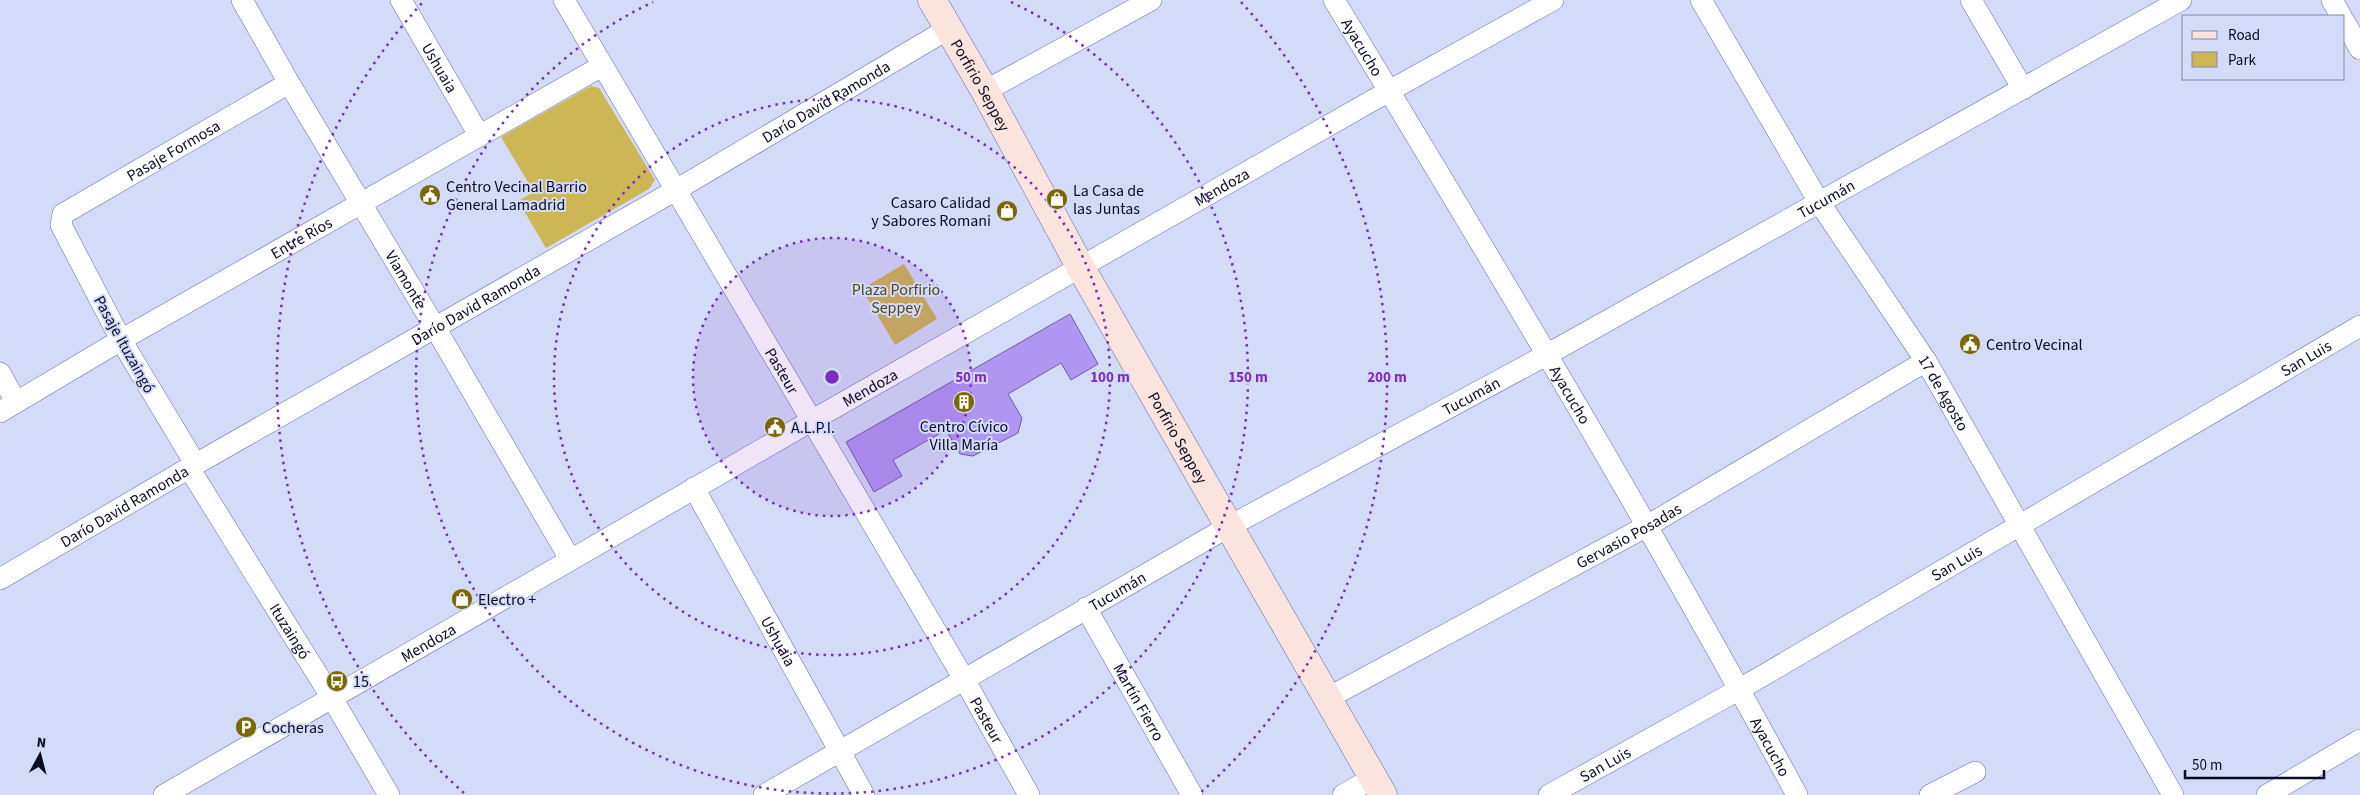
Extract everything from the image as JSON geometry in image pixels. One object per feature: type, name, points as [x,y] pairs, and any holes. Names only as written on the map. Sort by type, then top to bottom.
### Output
[{"type":"main road","name":"Porfirio Seppey","points":[[932,0],[985,91],[1081,268],[1326,699],[1378,786]]},
{"type":"street","name":"Viamonte","points":[[242,0],[289,84],[436,329],[570,559]]},
{"type":"street","name":"Ushuaia","points":[[401,0],[478,135]]},
{"type":"street","name":"Pasteur","points":[[564,0],[964,679],[1029,795]]},
{"type":"street","points":[[985,91],[1150,0]]},
{"type":"street","name":"Ayacucho","points":[[1334,0],[1548,354],[1740,689],[1796,795]]},
{"type":"street","name":"Mendoza","points":[[164,795],[811,420],[1389,91],[1553,0]]},
{"type":"street","name":"17 de Agosto","points":[[1701,0],[1819,202],[1926,361],[2172,795]]},
{"type":"street","points":[[1971,0],[2023,90]]},
{"type":"street","name":"Tucumán","points":[[764,795],[1228,527],[1548,354],[2023,90],[2180,0]]},
{"type":"street","points":[[2332,0],[2340,15]]},
{"type":"street","points":[[2345,23],[2360,49]]},
{"type":"street","name":"Darío David Ramonda","points":[[0,579],[676,190],[948,29]]},
{"type":"street","name":"Entre Ríos","points":[[8,407],[478,135],[602,66]]},
{"type":"street","name":"Pasaje Formosa","points":[[61,220],[64,214],[289,84]]},
{"type":"street","name":"Pasaje Ituzaingó","points":[[61,220],[61,225],[121,340],[192,467]]},
{"type":"street","name":"San Luis","points":[[1549,795],[1740,689],[2360,326]]},
{"type":"street","name":"Gervasio Posadas","points":[[1326,699],[1647,526],[1926,361]]},
{"type":"street","points":[[0,373],[8,407]]},
{"type":"street","name":"Ituzaingó","points":[[192,467],[390,795]]},
{"type":"street","name":"Ushuaia","points":[[694,488],[864,795]]},
{"type":"street","name":"Martín Fierro","points":[[1086,608],[1192,795]]},
{"type":"street","points":[[2267,795],[2360,740]]},
{"type":"street","points":[[1930,795],[1975,772]]},
{"type":"street","points":[[1342,795],[1378,786]]},
{"type":"green space","points":[[591,86],[599,88],[655,180],[649,189],[546,248],[518,201],[534,192],[501,137]]},
{"type":"green space","name":"Plaza Porfirio Seppey","points":[[904,264],[937,319],[895,345],[862,289]]},
{"type":"building","name":"Centro Cívico Villa María","points":[[1070,314],[1098,364],[1071,380],[1061,363],[1008,394],[1022,418],[1018,433],[973,456],[960,454],[946,430],[893,460],[902,476],[874,492],[846,442]]},
{"type":"place","name":"Centro Vecinal Barrio General Lamadrid","points":[[430,195]]},
{"type":"place","name":"La Casa de las Juntas","points":[[1057,199]]},
{"type":"place","name":"Casaro Calidad y Sabores Romani","points":[[1007,211]]},
{"type":"place","name":"Centro Vecinal","points":[[1970,344]]},
{"type":"place","name":"Centro Cívico Villa María","points":[[964,402]]},
{"type":"place","name":"A.L.P.I.","points":[[775,427]]},
{"type":"place","name":"Electro +","points":[[462,599]]},
{"type":"place","name":"15","points":[[337,681]]},
{"type":"place","name":"Cocheras","points":[[246,727]]}]
